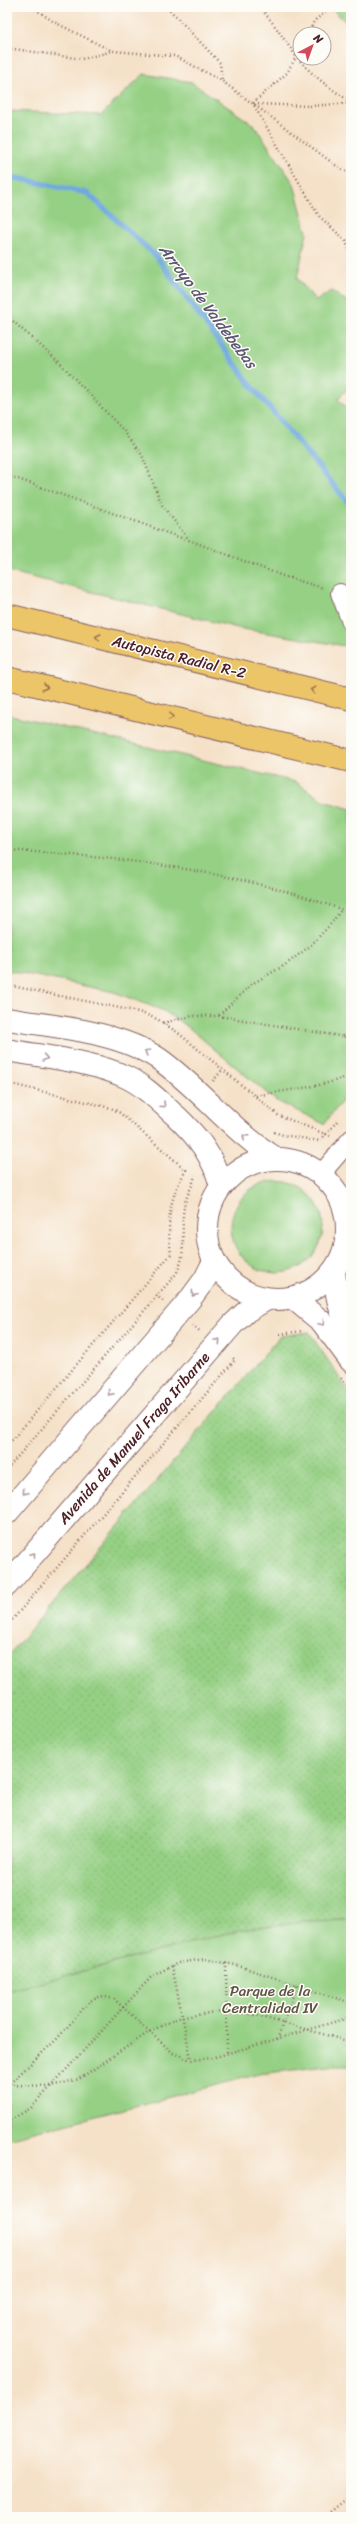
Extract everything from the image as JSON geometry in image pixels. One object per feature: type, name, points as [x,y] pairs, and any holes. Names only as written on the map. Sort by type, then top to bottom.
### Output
[{"type":"highway","name":"Autopista Radial R-2","points":[[7,615],[351,699]]},
{"type":"highway","points":[[7,678],[351,760]]},
{"type":"street","points":[[340,593],[351,622]]},
{"type":"street","points":[[7,1019],[118,1039],[140,1048],[159,1059],[249,1140],[277,1159]]},
{"type":"street","points":[[7,1050],[105,1069],[141,1086],[200,1140],[214,1162],[221,1186]]},
{"type":"street","points":[[320,1175],[351,1139]]},
{"type":"street","points":[[342,1260],[319,1286],[293,1298],[267,1299],[246,1292],[227,1279],[214,1261],[208,1242],[207,1223],[211,1203],[221,1186],[235,1173],[250,1164],[277,1159],[292,1161],[320,1175],[345,1202],[346,1238],[336,1296],[341,1313],[351,1332]]},
{"type":"street","points":[[7,1513],[178,1313],[205,1279],[214,1261]]},
{"type":"street","points":[[293,1298],[322,1322],[351,1361]]},
{"type":"street","name":"Avenida de Manuel Fraga Iribarne","points":[[7,1585],[216,1344],[247,1311],[267,1299]]},
{"type":"path","points":[[32,7],[54,22],[113,51]]},
{"type":"path","points":[[167,7],[220,64],[222,81]]},
{"type":"path","points":[[259,7],[275,23],[292,49]]},
{"type":"path","points":[[312,26],[314,21],[332,7]]},
{"type":"path","points":[[7,48],[82,59],[113,51],[174,56],[222,81],[298,138],[351,174]]},
{"type":"path","points":[[253,104],[287,73],[292,65]]},
{"type":"path","points":[[306,66],[323,83],[351,102]]},
{"type":"path","points":[[253,104],[311,106],[351,102]]},
{"type":"path","points":[[253,104],[319,216],[351,244]]},
{"type":"path","points":[[345,240],[351,253]]},
{"type":"path","points":[[7,316],[59,362],[124,430],[142,455],[162,505],[189,540]]},
{"type":"path","points":[[7,475],[189,540],[283,576],[340,593]]},
{"type":"path","points":[[7,850],[110,857],[234,877],[293,892],[351,912]]},
{"type":"path","points":[[219,1016],[252,984],[285,965],[310,946],[329,926],[342,909]]},
{"type":"path","points":[[162,1023],[192,1016],[219,1016],[351,1038]]},
{"type":"path","points":[[343,1036],[351,1032]]},
{"type":"path","points":[[211,1083],[223,1069]]},
{"type":"path","points":[[256,1096],[287,1089],[329,1084],[351,1075]]},
{"type":"path","points":[[7,1083],[111,1108],[120,1113],[186,1170],[176,1187],[170,1204],[168,1236],[171,1254],[7,1446]]},
{"type":"path","points":[[271,1130],[282,1135],[320,1141],[339,1119]]},
{"type":"path","points":[[7,1469],[156,1295],[176,1274],[184,1256],[182,1222],[195,1171]]},
{"type":"path","points":[[7,1626],[235,1360],[156,1295]]},
{"type":"path","points":[[7,2122],[31,2108],[152,1976],[172,1966],[204,1959],[226,1963],[351,2003]]},
{"type":"path","points":[[226,1963],[227,2053]]},
{"type":"path","points":[[172,1966],[191,2060]]},
{"type":"path","points":[[277,2039],[297,1985]]},
{"type":"path","points":[[8,2085],[56,2040],[90,2001],[101,1996],[114,1999],[173,2053],[191,2060],[227,2053],[351,2017]]},
{"type":"path","points":[[8,2085],[51,2086],[80,2079],[149,2032],[183,2018],[226,2012],[250,2014],[351,2042]]},
{"type":"path","points":[[324,2517],[351,2495]]},
{"type":"green space","points":[[330,7],[351,7],[351,24],[347,23]]},
{"type":"green space","points":[[144,74],[191,82],[254,125],[294,184],[307,233],[297,278],[316,301],[331,291],[351,304],[351,385],[338,399],[351,413],[351,647],[238,628],[7,571],[7,111],[101,115]]},
{"type":"green space","points":[[7,714],[296,782],[324,801],[351,809],[351,1090],[324,1124],[275,1100],[188,1027],[164,1011],[114,992],[7,970]]},
{"type":"green space","points":[[277,1181],[294,1185],[309,1195],[319,1210],[323,1227],[319,1244],[309,1259],[294,1269],[277,1273],[260,1269],[245,1259],[235,1244],[231,1227],[235,1210],[245,1195],[260,1185]]},
{"type":"green space","points":[[309,1332],[351,1395],[351,1920],[304,1921],[239,1930],[7,1991],[7,1657],[280,1336]]},
{"type":"green space","name":"Parque de la Centralidad IV","points":[[351,1920],[351,2066],[327,2066],[259,2074],[7,2139],[7,1991],[239,1930],[304,1921]]},
{"type":"waterway","name":"Arroyo de Valdebebas","points":[[7,176],[87,193],[156,256],[250,384],[351,506]]}]
